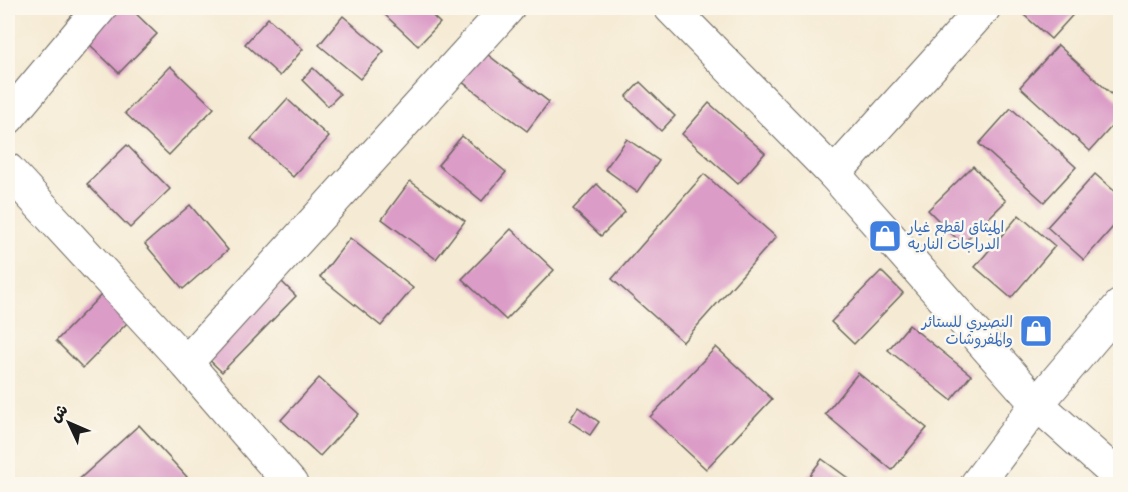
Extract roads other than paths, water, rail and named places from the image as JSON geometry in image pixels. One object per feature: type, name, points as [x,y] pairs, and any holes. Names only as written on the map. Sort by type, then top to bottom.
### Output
[{"type":"street","points":[[8,118],[100,8]]},
{"type":"street","points":[[186,363],[508,8]]},
{"type":"street","points":[[671,8],[834,174],[1037,404],[1120,478]]},
{"type":"street","points":[[834,174],[984,8]]},
{"type":"street","points":[[8,170],[186,363],[291,484]]},
{"type":"street","points":[[977,484],[1037,404],[1120,306]]},
{"type":"place","name":"الميثاق لقطع غيار الدراجات الناريه","points":[[885,236]]},
{"type":"place","name":"النصيري للستائر والمفروشات","points":[[1036,331]]}]
